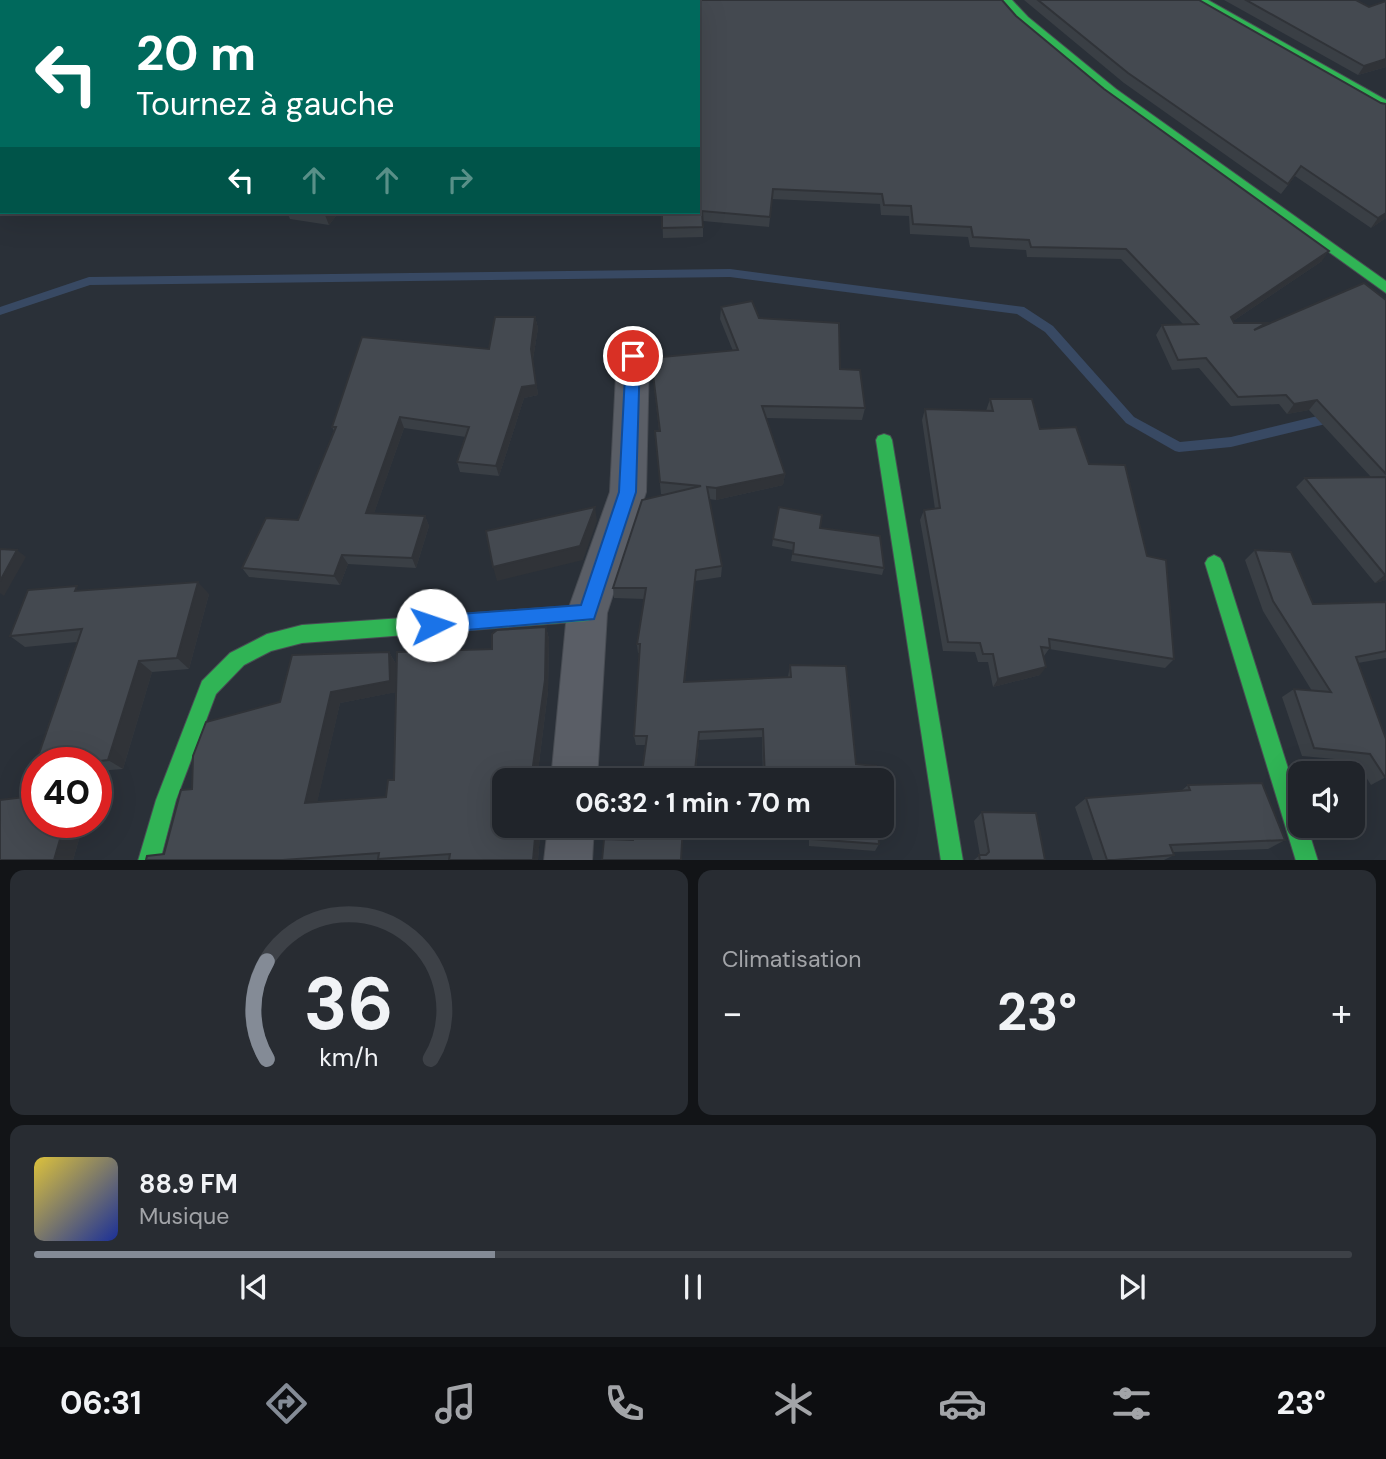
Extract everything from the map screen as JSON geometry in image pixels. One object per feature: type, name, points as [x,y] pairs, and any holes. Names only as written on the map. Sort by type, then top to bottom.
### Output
[{"type":"street","points":[[1006,0],[1024,19],[1112,91],[1386,288]]},
{"type":"street","points":[[1201,0],[1386,105]]},
{"type":"street","points":[[576,768],[587,613],[628,492],[633,356]]},
{"type":"street","points":[[884,440],[952,860]]},
{"type":"street","points":[[1214,563],[1307,860]]},
{"type":"street","points":[[149,860],[166,800],[209,688],[237,659],[267,643],[302,634],[587,613]]},
{"type":"street","points":[[568,860],[570,838]]},
{"type":"building","points":[[700,0],[1002,0],[1016,16],[1104,89],[1329,251],[1231,317],[1234,323],[1266,323],[1254,330],[1364,283],[1386,300],[1386,474],[1317,400],[1294,404],[1286,395],[1238,397],[1206,358],[1178,360],[1162,325],[1198,324],[1126,249],[1031,247],[1029,240],[973,237],[971,227],[913,224],[911,206],[884,205],[882,194],[773,189],[770,217],[702,211],[703,227],[662,228],[662,214],[700,214]]},
{"type":"building","points":[[1038,0],[1199,0],[1386,104],[1386,213],[1378,218],[1301,166],[1288,184],[1128,73]]},
{"type":"building","points":[[1246,0],[1356,0],[1369,7],[1386,1],[1386,59],[1364,66]]},
{"type":"building","points":[[752,301],[759,318],[839,323],[840,369],[860,370],[865,408],[762,406],[785,474],[716,488],[707,487],[722,566],[696,570],[684,682],[791,677],[790,665],[846,666],[856,764],[876,768],[765,768],[763,729],[699,732],[695,768],[643,768],[647,736],[634,736],[640,644],[637,644],[646,588],[613,588],[642,500],[701,486],[660,482],[655,431],[660,431],[651,358],[738,350],[721,307]]},
{"type":"building","points":[[495,317],[535,317],[531,349],[536,385],[522,387],[496,466],[457,462],[469,427],[400,417],[366,513],[425,516],[412,558],[342,555],[334,576],[242,568],[266,518],[298,520],[336,427],[332,427],[362,337],[489,349]]},
{"type":"building","points":[[990,399],[1032,399],[1040,429],[1076,427],[1089,464],[1125,465],[1147,556],[1166,560],[1174,659],[1049,639],[1050,648],[1041,647],[1046,667],[998,679],[993,654],[983,654],[980,643],[948,642],[924,510],[940,508],[925,409],[993,411]]},
{"type":"building","points":[[1386,477],[1386,574],[1385,575],[1305,478]]},
{"type":"building","points":[[595,507],[580,546],[493,567],[486,531]]},
{"type":"building","points":[[779,507],[822,515],[820,528],[880,536],[884,568],[793,554],[794,543],[773,539]]},
{"type":"building","points":[[0,549],[17,550],[0,581]]},
{"type":"building","points":[[1255,550],[1291,552],[1313,604],[1386,602],[1386,651],[1356,657],[1386,739],[1386,777],[1370,754],[1314,748],[1294,689],[1331,692],[1273,601]]},
{"type":"building","points":[[198,582],[177,658],[139,661],[112,747],[41,747],[82,629],[10,636],[28,590],[77,586],[75,591]]},
{"type":"building","points":[[546,627],[545,680],[533,768],[492,768],[492,838],[535,838],[533,860],[449,860],[450,854],[378,859],[379,853],[283,860],[146,860],[147,856],[164,854],[181,790],[192,789],[193,756],[206,722],[280,702],[292,655],[389,652],[390,681],[331,692],[305,803],[386,797],[388,780],[394,780],[397,652],[492,649],[492,634],[497,630]]},
{"type":"building","points":[[1262,783],[1285,840],[1170,845],[1174,855],[1107,860],[1086,798],[1190,790],[1188,785]]},
{"type":"building","points":[[21,797],[21,838],[60,838],[54,860],[0,860],[0,800]]},
{"type":"building","points":[[982,812],[1036,813],[1045,860],[980,860],[979,855],[989,852]]},
{"type":"building","points":[[682,838],[681,860],[602,860],[604,839]]},
{"type":"building","points":[[879,838],[879,844],[812,839]]},
{"type":"waterway","points":[[0,311],[89,281],[730,273],[1020,310],[1049,329],[1130,420],[1179,447],[1231,442],[1334,417]]},
{"type":"traffic: fast","points":[[1006,0],[1024,19],[1112,91],[1386,288]]},
{"type":"traffic: fast","points":[[1201,0],[1386,105]]},
{"type":"traffic: fast","points":[[884,440],[952,860]]},
{"type":"traffic: fast","points":[[1214,563],[1307,860]]},
{"type":"traffic: fast","points":[[149,860],[166,800],[209,688],[237,659],[267,643],[302,634],[587,613]]},
{"type":"route","points":[[432,625],[587,613],[628,492],[633,356]]}]
